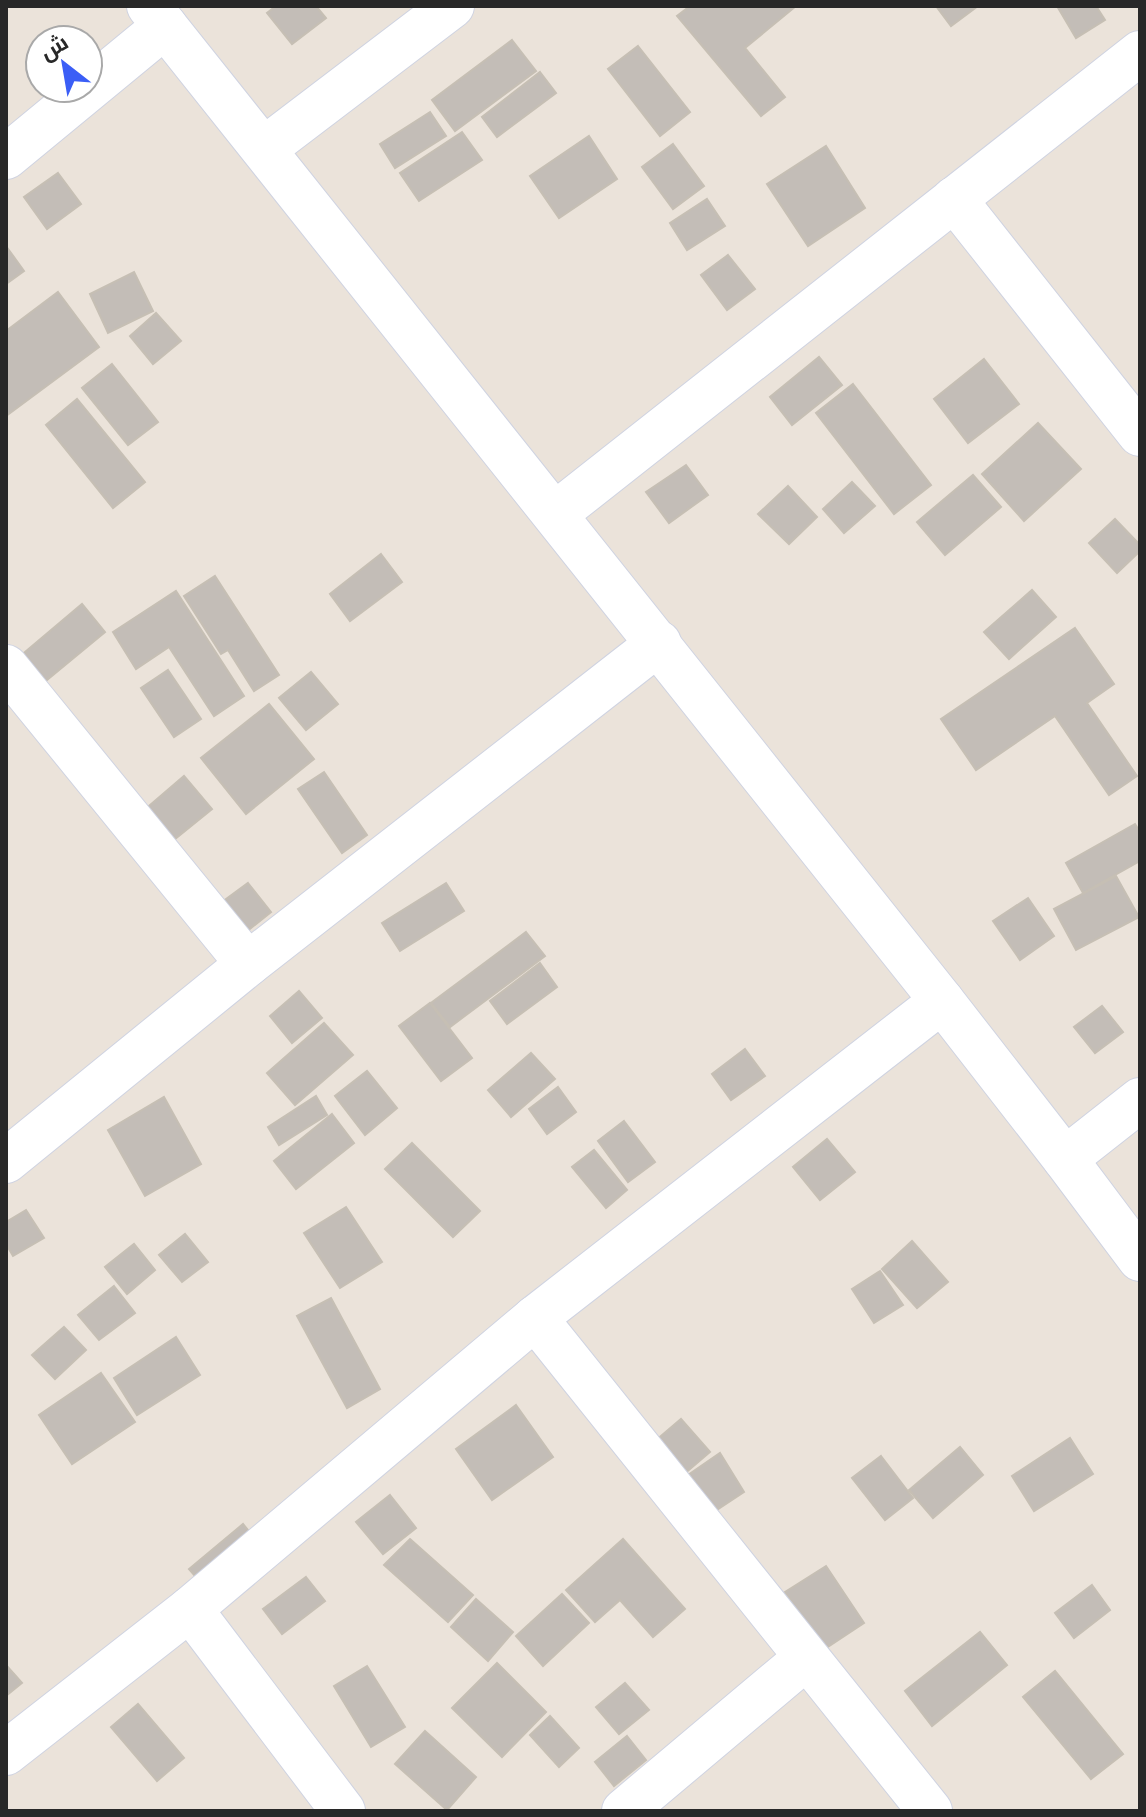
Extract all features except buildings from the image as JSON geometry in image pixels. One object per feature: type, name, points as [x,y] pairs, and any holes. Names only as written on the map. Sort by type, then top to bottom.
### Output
[{"type":"street","points":[[264,149],[452,6]]},
{"type":"street","points":[[6,157],[157,16],[659,643],[942,1001],[1140,1259]]},
{"type":"street","points":[[555,514],[1140,53]]},
{"type":"street","points":[[954,199],[1140,434]]},
{"type":"street","points":[[6,1161],[248,964],[659,643]]},
{"type":"street","points":[[14,695],[248,964]]},
{"type":"street","points":[[6,1753],[190,1609],[535,1318],[942,1001]]},
{"type":"street","points":[[1065,1159],[1140,1100]]},
{"type":"street","points":[[535,1318],[930,1811]]},
{"type":"street","points":[[190,1609],[343,1811]]},
{"type":"street","points":[[624,1811],[806,1658]]}]
